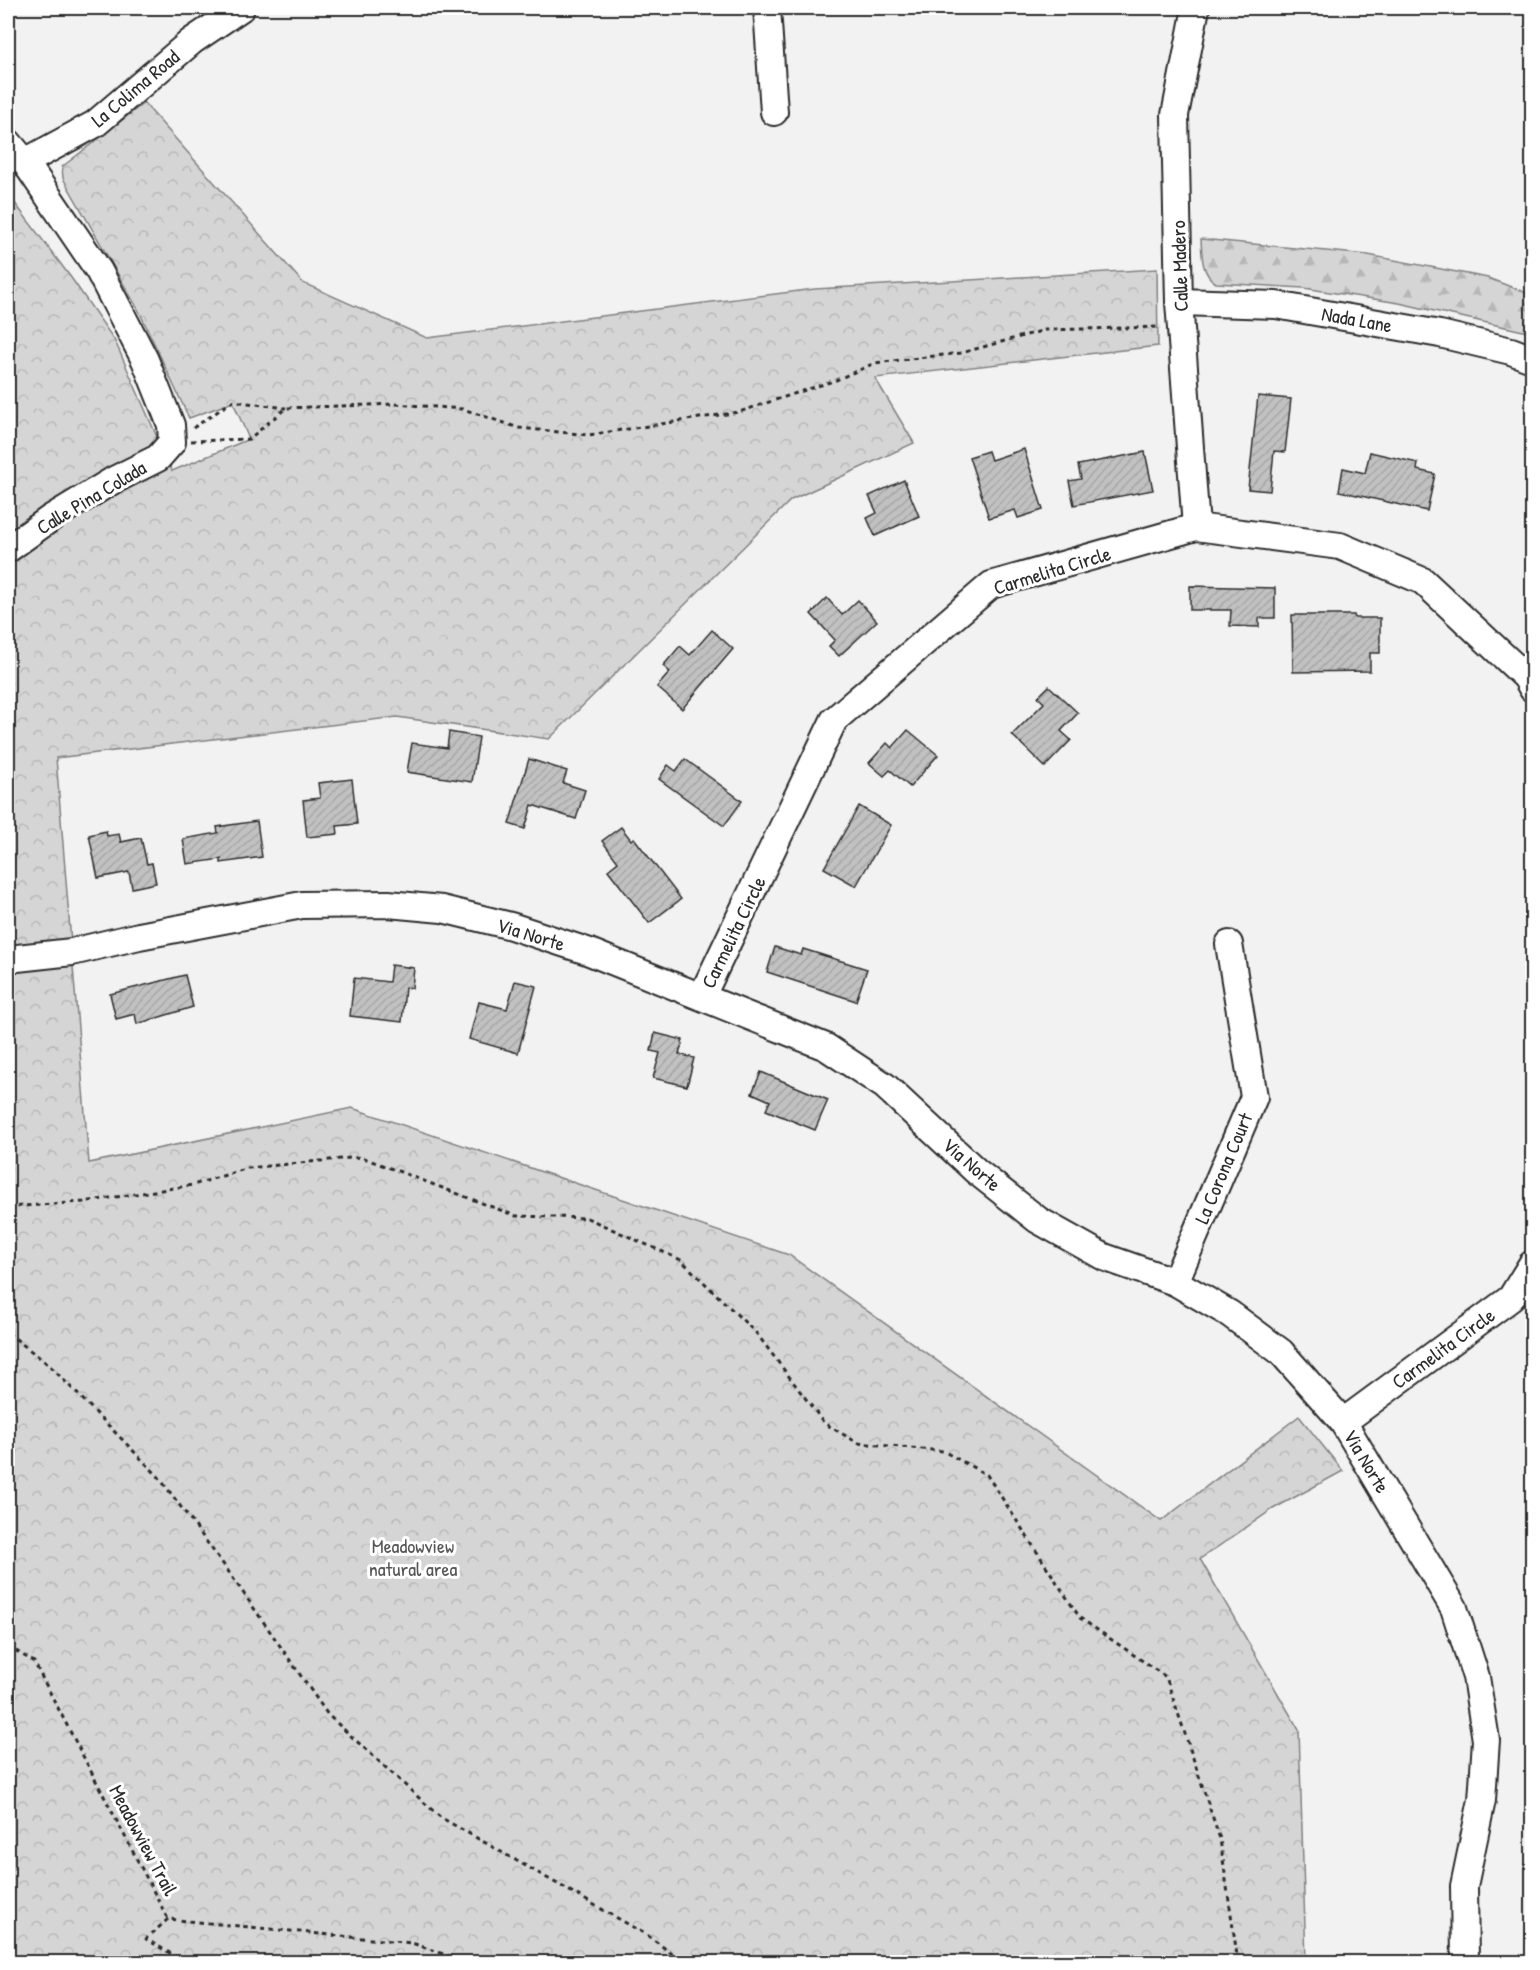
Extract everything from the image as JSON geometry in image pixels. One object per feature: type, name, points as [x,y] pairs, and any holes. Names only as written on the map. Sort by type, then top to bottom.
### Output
[{"type":"street","name":"La Colima Road","points":[[25,162],[95,124],[192,41],[241,8]]},
{"type":"street","points":[[766,8],[774,112]]},
{"type":"street","name":"Calle Madero","points":[[1196,8],[1175,115],[1180,314],[1196,527]]},
{"type":"street","points":[[8,142],[25,162],[99,271],[144,360],[171,425],[172,442]]},
{"type":"street","name":"Nada Lane","points":[[1180,314],[1276,305],[1440,334],[1511,351],[1533,359]]},
{"type":"street","name":"Calle Pina Colada","points":[[8,549],[51,518],[92,493],[158,458],[172,442]]},
{"type":"street","name":"Carmelita Circle","points":[[702,996],[834,720],[991,585],[1196,527],[1340,546],[1423,581],[1526,677],[1533,688]]},
{"type":"street","name":"Via Norte","points":[[8,959],[72,952],[139,936],[303,906],[388,904],[442,909],[512,926],[587,951],[826,1047],[885,1086],[976,1171],[1038,1220],[1104,1257],[1174,1282],[1230,1314],[1281,1352],[1343,1422],[1455,1608],[1476,1677],[1486,1740],[1482,1800],[1464,1886],[1465,1962]]},
{"type":"street","name":"La Corona Court","points":[[1174,1282],[1254,1097],[1229,944]]},
{"type":"street","name":"Carmelita Circle","points":[[1343,1422],[1511,1298],[1533,1264]]},
{"type":"path","points":[[172,442],[233,402],[286,408],[395,404],[463,409],[519,428],[589,435],[739,412],[836,380],[875,363],[961,353],[1045,330],[1180,314]]},
{"type":"path","points":[[172,442],[249,439],[286,408]]},
{"type":"path","points":[[8,1207],[84,1202],[182,1186],[248,1168],[361,1157],[516,1216],[588,1218],[681,1260],[757,1334],[824,1423],[858,1443],[943,1451],[987,1475],[1080,1618],[1166,1677],[1220,1839],[1238,1962]]},
{"type":"path","points":[[8,1333],[50,1365],[158,1476],[226,1568],[328,1715],[440,1817],[647,1935],[683,1962]]},
{"type":"path","name":"Meadowview Trail","points":[[8,1646],[34,1662],[168,1919],[412,1943],[466,1962]]},
{"type":"path","points":[[168,1919],[146,1939],[185,1962]]},
{"type":"green space","name":"Meadowview natural area","points":[[144,103],[303,283],[427,338],[815,289],[1157,269],[1158,346],[875,378],[914,443],[791,500],[549,739],[397,717],[56,758],[89,1163],[352,1108],[789,1255],[1161,1521],[1299,1416],[1343,1471],[1273,1509],[1200,1559],[1299,1730],[1306,1962],[8,1962],[8,194],[115,341],[172,471],[249,439],[233,402],[189,418],[139,311],[63,178],[62,167]]},
{"type":"green space","points":[[1201,239],[1368,255],[1488,278],[1532,295],[1532,333],[1399,303],[1304,288],[1216,283],[1207,275],[1202,258]]},
{"type":"building","points":[[1258,396],[1291,399],[1285,452],[1274,451],[1270,491],[1248,489]]},
{"type":"building","points":[[1024,449],[1043,510],[1018,518],[1015,510],[989,518],[969,457],[988,451],[991,460]]},
{"type":"building","points":[[1145,452],[1153,490],[1074,505],[1069,481],[1081,479],[1078,465]]},
{"type":"building","points":[[1370,452],[1418,463],[1417,470],[1435,474],[1427,511],[1339,491],[1343,468],[1365,473]]},
{"type":"building","points":[[904,480],[919,516],[875,536],[867,518],[877,513],[869,496]]},
{"type":"building","points":[[1190,586],[1275,588],[1275,618],[1259,618],[1259,627],[1230,626],[1231,610],[1190,610]]},
{"type":"building","points":[[827,598],[842,615],[858,600],[877,621],[839,656],[829,646],[835,640],[811,614]]},
{"type":"building","points":[[1292,615],[1354,615],[1355,618],[1380,618],[1380,653],[1370,653],[1370,671],[1293,672]]},
{"type":"building","points":[[712,630],[733,649],[682,709],[657,687],[670,672],[663,666],[680,646],[690,655]]},
{"type":"building","points":[[1049,686],[1078,713],[1061,731],[1071,740],[1045,767],[1012,735],[1044,703],[1038,697]]},
{"type":"building","points":[[908,730],[938,755],[910,787],[890,770],[884,776],[869,763],[887,743],[892,748]]},
{"type":"building","points":[[449,732],[479,737],[472,782],[407,772],[412,743],[447,748]]},
{"type":"building","points":[[529,759],[567,771],[563,783],[585,790],[576,819],[532,805],[525,829],[509,824]]},
{"type":"building","points":[[685,759],[742,801],[724,826],[659,779],[668,765],[676,771]]},
{"type":"building","points":[[352,779],[357,824],[337,826],[338,834],[307,837],[303,800],[320,798],[318,783]]},
{"type":"building","points":[[859,806],[891,825],[856,886],[824,868]]},
{"type":"building","points":[[257,821],[262,857],[221,863],[221,859],[187,864],[183,839],[218,833],[217,827]]},
{"type":"building","points":[[621,827],[631,840],[634,838],[681,899],[649,923],[608,870],[618,862],[602,841]]},
{"type":"building","points":[[106,831],[107,836],[119,834],[121,842],[141,838],[147,864],[152,863],[156,883],[132,888],[129,872],[98,878],[89,835]]},
{"type":"building","points":[[775,947],[801,955],[803,949],[867,969],[856,1001],[767,972]]},
{"type":"building","points":[[391,965],[414,968],[412,988],[405,987],[402,1022],[350,1016],[354,978],[389,982]]},
{"type":"building","points":[[185,975],[193,1007],[137,1024],[135,1014],[116,1019],[110,994]]},
{"type":"building","points":[[515,981],[536,986],[518,1053],[469,1039],[479,1002],[507,1009]]},
{"type":"building","points":[[655,1033],[683,1040],[679,1054],[694,1058],[687,1086],[653,1078],[660,1053],[651,1051]]},
{"type":"building","points":[[761,1072],[828,1100],[815,1130],[766,1110],[770,1101],[752,1093]]}]
